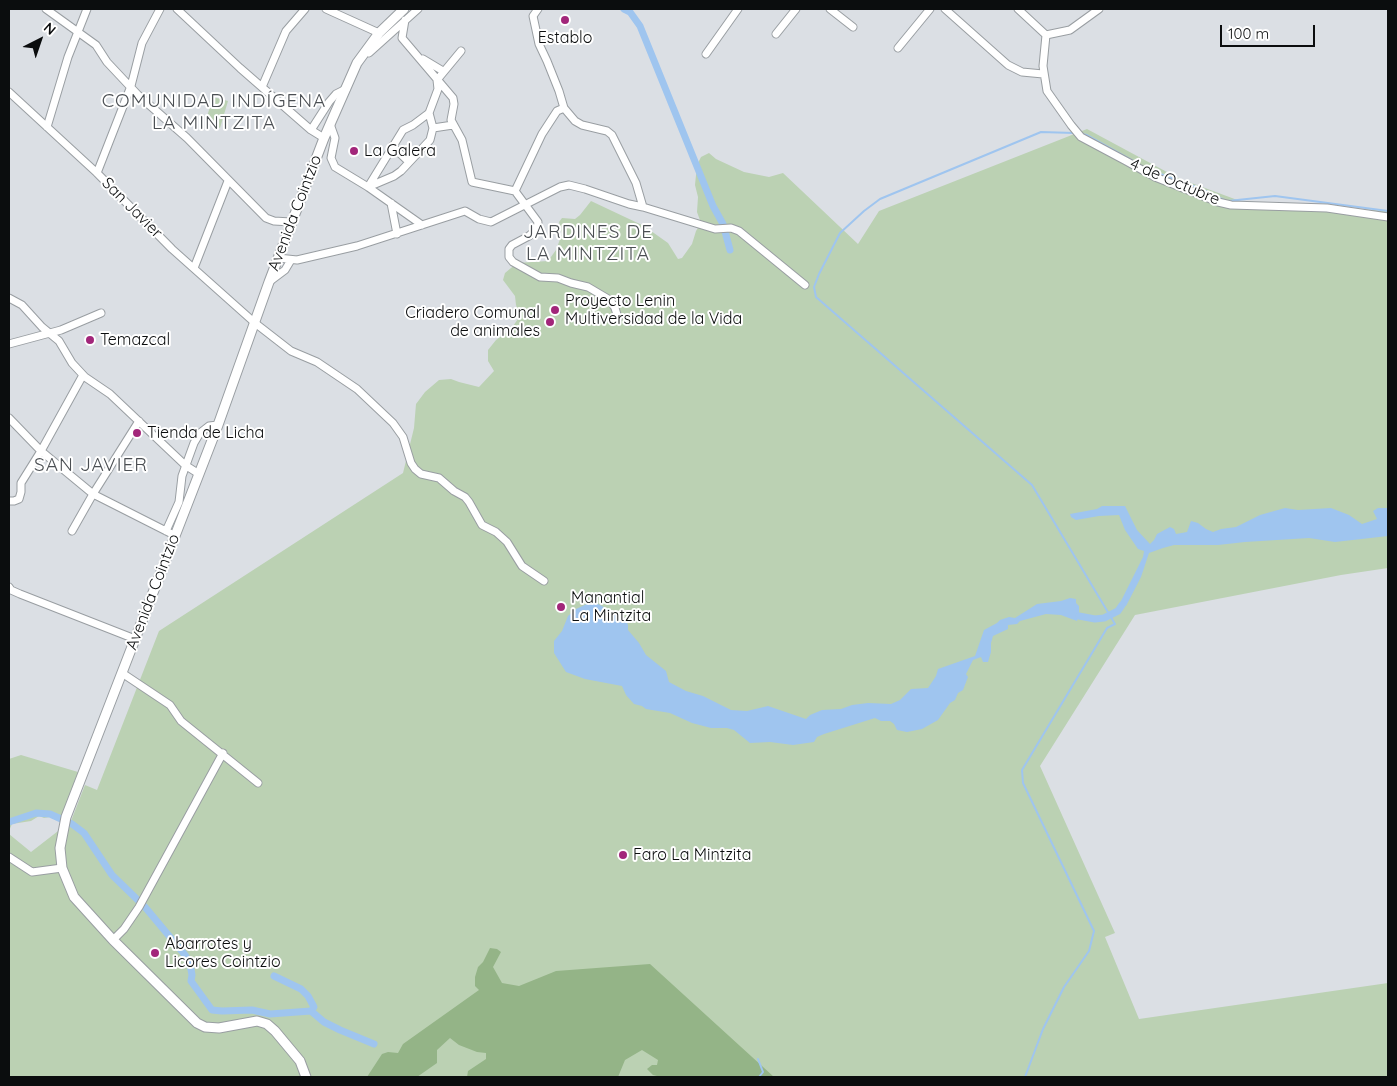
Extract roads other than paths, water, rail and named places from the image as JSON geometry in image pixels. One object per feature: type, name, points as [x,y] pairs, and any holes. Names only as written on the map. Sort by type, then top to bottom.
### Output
[{"type":"main road","name":"Avenida Cointzio","points":[[306,1077],[300,1061],[267,1024],[257,1021],[219,1028],[205,1027],[197,1023],[113,940],[74,897],[62,868],[60,848],[65,821],[135,639],[170,533],[199,474],[291,222],[324,138],[357,63],[379,33],[404,9]]},
{"type":"street","points":[[46,9],[96,46],[107,62],[138,94],[187,138],[266,218],[274,221],[291,222]]},
{"type":"street","points":[[47,127],[68,57],[87,9]]},
{"type":"street","points":[[97,173],[131,86],[142,43],[160,9]]},
{"type":"street","points":[[177,9],[240,68],[311,130],[324,138]]},
{"type":"street","points":[[262,87],[286,31],[305,9]]},
{"type":"street","points":[[326,9],[379,33]]},
{"type":"street","points":[[357,63],[418,9]]},
{"type":"street","points":[[538,9],[533,16],[539,44],[559,91],[564,108],[575,121],[582,125],[607,131],[612,135],[636,183],[643,207]]},
{"type":"street","points":[[706,54],[738,9]]},
{"type":"street","points":[[830,9],[853,28]]},
{"type":"street","points":[[898,48],[930,9]]},
{"type":"street","points":[[945,9],[1008,65],[1022,72],[1044,74]]},
{"type":"street","points":[[1018,9],[1046,35],[1070,30],[1099,9]]},
{"type":"street","points":[[776,34],[792,10]]},
{"type":"street","points":[[405,20],[402,38],[453,98],[454,104],[451,120],[462,140],[472,182],[515,191],[538,222],[537,229],[529,236],[512,244],[509,250],[509,257],[513,262],[540,277],[558,278],[588,287],[610,300],[618,318]]},
{"type":"street","name":"4 de Octubre","points":[[1046,35],[1044,74],[1047,91],[1078,134],[1155,177],[1218,202],[1231,205],[1327,208],[1388,217]]},
{"type":"street","points":[[368,186],[403,130],[429,113],[438,89],[437,80],[460,51]]},
{"type":"street","points":[[418,56],[443,71]]},
{"type":"street","points":[[311,130],[329,102],[336,94],[346,89]]},
{"type":"street","name":"San Javier","points":[[9,92],[97,173],[172,249],[255,323],[291,351],[318,362],[357,389],[393,423],[403,437],[411,463],[415,469],[421,474],[439,478],[464,497],[469,502],[482,525],[496,532],[508,542],[522,566],[544,581]]},
{"type":"street","points":[[515,191],[542,134],[557,112],[564,108]]},
{"type":"street","points":[[368,186],[394,176],[430,140],[433,128],[429,113]]},
{"type":"street","points":[[330,124],[335,138],[331,158],[335,167],[368,186],[422,225]]},
{"type":"street","points":[[433,128],[453,126]]},
{"type":"street","points":[[392,146],[409,162]]},
{"type":"street","points":[[194,268],[228,181]]},
{"type":"street","points":[[278,258],[291,260],[356,246],[465,211],[478,219],[491,222],[560,187],[569,185],[678,219],[715,229],[738,231],[805,285]]},
{"type":"street","points":[[390,202],[397,234]]},
{"type":"street","points":[[269,282],[285,270],[291,260]]},
{"type":"street","points":[[9,298],[22,305],[59,341],[72,363],[83,375],[110,394],[186,465],[199,474]]},
{"type":"street","points":[[9,344],[50,333],[101,313]]},
{"type":"street","points":[[9,501],[19,499],[21,483],[83,375]]},
{"type":"street","points":[[9,418],[41,451],[93,494],[170,533],[179,502],[182,476],[194,443],[200,433],[209,426],[218,425]]},
{"type":"street","points":[[72,531],[139,422]]},
{"type":"street","points":[[9,587],[20,594],[135,639]]},
{"type":"street","points":[[122,673],[170,705],[181,721],[258,783]]},
{"type":"street","points":[[113,940],[124,929],[141,904],[223,754]]},
{"type":"street","points":[[9,858],[32,872],[62,868]]},
{"type":"water","points":[[1102,506],[1125,506],[1137,530],[1150,544],[1157,534],[1170,527],[1174,529],[1176,534],[1187,532],[1191,521],[1213,532],[1236,527],[1260,515],[1285,508],[1298,510],[1331,508],[1349,515],[1362,524],[1377,519],[1373,511],[1378,508],[1388,508],[1388,536],[1335,542],[1309,538],[1218,545],[1174,545],[1149,553],[1141,577],[1126,606],[1119,605],[1143,557],[1144,551],[1138,549],[1125,530],[1119,515],[1076,520],[1070,514],[1097,509]]},
{"type":"water","name":"Manantial La Mintzita","points":[[1070,598],[1076,599],[1076,603],[1079,606],[1077,621],[1061,615],[1046,614],[1020,621],[1017,624],[1008,625],[1008,629],[993,636],[988,662],[983,662],[981,657],[973,660],[966,674],[968,677],[963,690],[958,693],[955,700],[950,703],[938,720],[922,729],[907,732],[897,730],[890,721],[881,721],[875,718],[824,734],[817,737],[814,742],[793,745],[770,742],[750,743],[734,730],[711,728],[692,723],[670,713],[646,709],[634,704],[626,695],[622,686],[585,679],[566,672],[554,653],[554,641],[562,631],[568,616],[576,609],[587,604],[598,604],[625,618],[628,630],[646,655],[666,671],[669,682],[731,710],[747,711],[768,706],[806,719],[810,715],[822,710],[841,709],[852,705],[868,703],[891,704],[900,700],[911,689],[928,688],[938,669],[975,656],[984,630],[1000,620],[1009,617],[1015,618],[1037,604]]},
{"type":"waterway","points":[[624,9],[630,12],[640,26],[713,206],[723,224],[730,250]]},
{"type":"waterway","points":[[1025,1077],[1043,1029],[1064,987],[1089,951],[1094,931],[1023,783],[1022,770],[1107,628],[1115,624],[1032,485],[816,297],[814,287],[840,233],[880,199],[1041,132],[1074,133]]},
{"type":"waterway","points":[[1082,134],[1139,164]]},
{"type":"waterway","points":[[1152,171],[1199,188],[1224,200]]},
{"type":"waterway","points":[[1228,201],[1275,196],[1388,211]]},
{"type":"waterway","points":[[1079,616],[1095,619],[1104,618],[1118,611],[1122,605]]},
{"type":"waterway","points":[[9,822],[36,813],[50,814],[72,824],[84,833],[112,875],[145,907],[185,955],[190,964],[191,981],[212,1010],[252,1010],[270,1014],[311,1011],[314,1007],[308,996],[301,989],[274,976]]},
{"type":"waterway","points":[[311,1011],[324,1022],[374,1044]]},
{"type":"waterway","points":[[758,1059],[763,1072],[759,1077]]},
{"type":"place","name":"Establo","points":[[565,20]]},
{"type":"place","name":"La Galera","points":[[354,151]]},
{"type":"place","name":"Proyecto Lenin Multiversidad de la Vida","points":[[555,310]]},
{"type":"place","name":"Criadero Comunal de animales","points":[[550,322]]},
{"type":"place","name":"Temazcal","points":[[90,340]]},
{"type":"place","name":"Tienda de Licha","points":[[137,433]]},
{"type":"place","name":"Manantial La Mintzita","points":[[561,607]]},
{"type":"place","name":"Faro La Mintzita","points":[[623,855]]},
{"type":"place","name":"Abarrotes y Licores Cointzio","points":[[155,953]]},
{"type":"district","name":"COMUNIDAD INDÍGENA LA MINTZITA","points":[[214,112]]},
{"type":"district","name":"JARDINES DE LA MINTZITA","points":[[588,243]]},
{"type":"district","name":"SAN JAVIER","points":[[91,465]]}]
